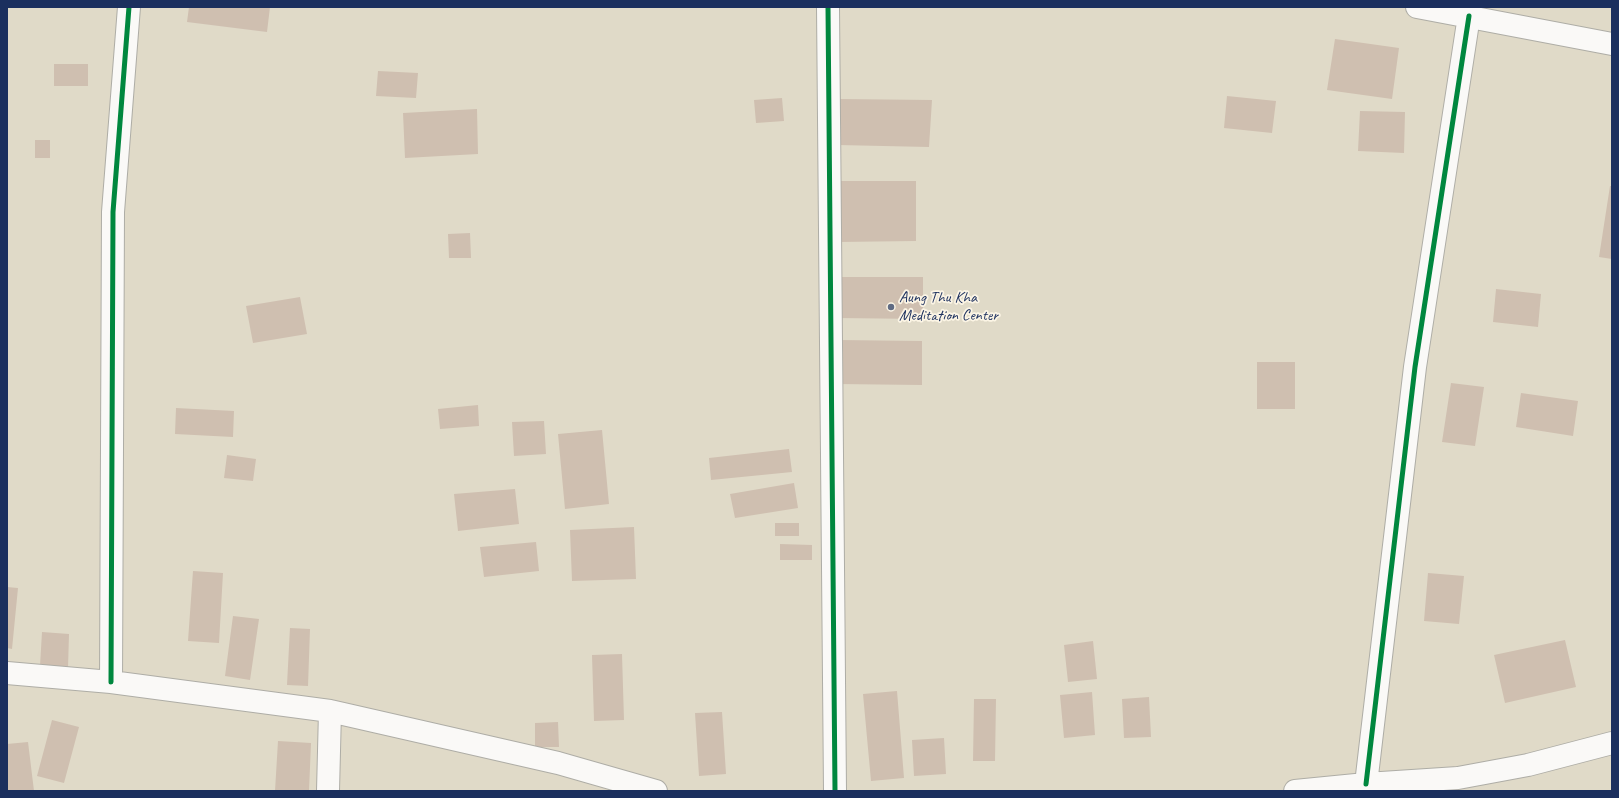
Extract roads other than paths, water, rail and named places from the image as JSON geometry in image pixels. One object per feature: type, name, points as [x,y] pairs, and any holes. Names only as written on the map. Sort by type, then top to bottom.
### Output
[{"type":"street","points":[[112,682],[113,212],[129,7]]},
{"type":"street","points":[[828,7],[835,791]]},
{"type":"street","points":[[1417,7],[1612,44]]},
{"type":"street","points":[[1366,784],[1415,367],[1469,16]]},
{"type":"street","points":[[7,673],[112,682],[330,711],[558,763],[656,791]]},
{"type":"street","points":[[328,791],[330,711]]},
{"type":"street","points":[[1295,791],[1366,784],[1458,778],[1528,765],[1612,743]]},
{"type":"place","name":"Aung Thu Kha Meditation Center","points":[[891,307]]}]
